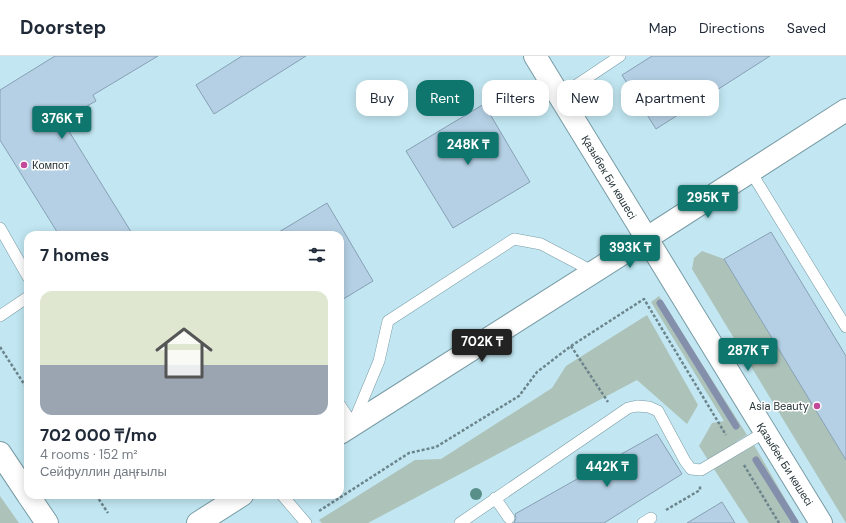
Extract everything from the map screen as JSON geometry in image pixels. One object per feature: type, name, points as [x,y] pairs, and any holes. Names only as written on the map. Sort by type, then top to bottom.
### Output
[{"type":"main road","name":"Қазыбек Би көшесі","points":[[535,56],[557,91]]},
{"type":"main road","points":[[346,429],[846,110]]},
{"type":"main road","name":"Қазыбек Би көшесі","points":[[572,116],[821,523]]},
{"type":"main road","points":[[0,453],[24,489]]},
{"type":"main road","points":[[31,499],[47,523]]},
{"type":"main road","points":[[198,523],[236,499]]},
{"type":"lane","points":[[584,80],[620,56]]},
{"type":"lane","points":[[751,172],[846,328]]},
{"type":"lane","points":[[0,228],[24,270]]},
{"type":"lane","points":[[346,429],[379,361],[388,321],[514,239],[541,244],[594,272]]},
{"type":"lane","points":[[0,316],[24,300]]},
{"type":"lane","points":[[460,523],[628,408],[637,406],[649,407],[658,411],[685,461],[691,468],[701,470],[765,432]]},
{"type":"lane","points":[[496,498],[509,518]]},
{"type":"lane","points":[[285,499],[305,522]]},
{"type":"path","points":[[344,496],[409,453],[436,447],[519,396],[537,372],[571,346],[644,299],[779,523]]},
{"type":"path","points":[[571,346],[617,415]]},
{"type":"path","points":[[0,347],[24,384]]},
{"type":"path","points":[[660,510],[666,510],[700,490],[701,470]]},
{"type":"path","points":[[99,499],[108,513]]},
{"type":"path","points":[[305,522],[340,499]]},
{"type":"green space","points":[[702,251],[724,259],[846,460],[846,523],[692,269],[694,258]]},
{"type":"green space","points":[[659,296],[747,435],[737,441],[743,452],[754,445],[799,523],[749,523],[699,446],[712,423],[724,421],[651,302]]},
{"type":"green space","points":[[647,315],[698,405],[687,424],[637,380],[368,523],[322,523],[319,520],[415,460],[441,459],[552,388],[566,366]]},
{"type":"green space","points":[[0,496],[19,523],[0,523]]},
{"type":"building","points":[[55,56],[158,56],[93,95],[96,101],[62,120],[131,231],[57,231],[0,140],[0,90]]},
{"type":"building","points":[[242,56],[306,56],[214,114],[196,85]]},
{"type":"building","points":[[652,56],[770,56],[719,89],[719,80],[625,80],[622,75]]},
{"type":"building","points":[[482,105],[482,116],[491,116],[530,182],[453,228],[406,151],[464,116],[474,116],[474,110]]},
{"type":"building","points":[[648,116],[676,116],[656,129]]},
{"type":"building","points":[[327,203],[344,231],[281,231]]},
{"type":"building","points":[[344,232],[373,281],[344,299]]},
{"type":"building","points":[[771,232],[846,356],[846,460],[724,259]]},
{"type":"building","points":[[657,434],[682,474],[604,523],[514,523],[516,518],[515,514]]},
{"type":"building","points":[[722,502],[735,523],[687,523]]},
{"type":"waterway","points":[[660,303],[736,426]]},
{"type":"waterway","points":[[756,460],[795,522]]},
{"type":"place","name":"Компот","points":[[24,165]]},
{"type":"place","name":"Asia Beauty","points":[[817,406]]}]
